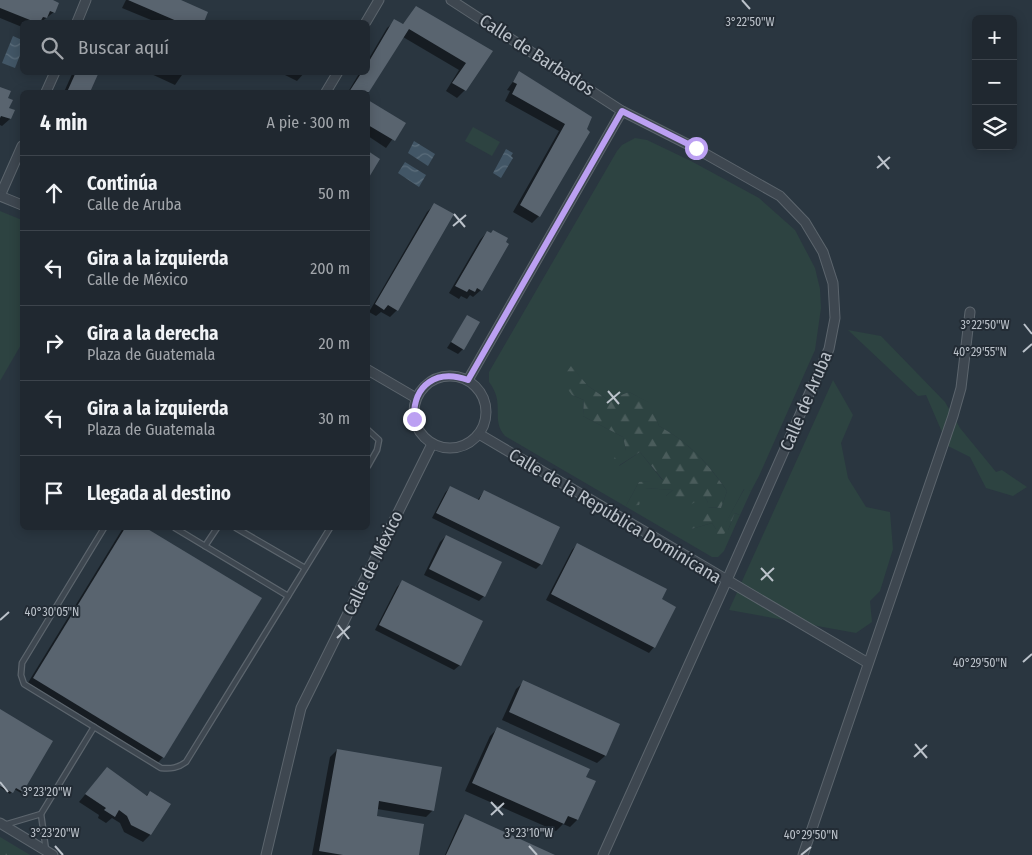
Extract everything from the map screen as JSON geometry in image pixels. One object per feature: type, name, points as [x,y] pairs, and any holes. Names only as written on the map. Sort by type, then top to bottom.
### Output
[{"type":"street","points":[[78,20],[86,0]]},
{"type":"street","points":[[367,20],[379,0]]},
{"type":"street","name":"Calle de Barbados","points":[[451,0],[622,111]]},
{"type":"street","points":[[47,90],[54,75]]},
{"type":"street","points":[[327,90],[336,75]]},
{"type":"street","points":[[468,380],[622,111]]},
{"type":"street","name":"Calle de Aruba","points":[[622,111],[696,148],[780,196],[805,222],[823,252],[833,283],[835,318],[829,349],[727,580]]},
{"type":"street","points":[[20,151],[0,196],[20,204]]},
{"type":"street","points":[[803,855],[953,416],[961,388],[970,312]]},
{"type":"street","points":[[370,371],[416,398]]},
{"type":"street","points":[[444,376],[457,376],[468,380],[478,388],[484,398],[485,423],[479,434],[462,446],[447,448],[432,444],[417,429],[413,408],[416,398],[423,387],[433,380],[444,376]]},
{"type":"street","name":"Calle de la República Dominicana","points":[[479,434],[727,580],[603,855]]},
{"type":"street","name":"Calle de México","points":[[266,855],[301,708],[432,444]]},
{"type":"street","points":[[727,580],[868,663]]},
{"type":"street","points":[[2,824],[50,853]]},
{"type":"lane","points":[[370,432],[378,440],[377,450],[370,462]]},
{"type":"lane","points":[[103,530],[22,663],[20,675],[24,684],[161,768],[180,767],[186,762],[329,530]]},
{"type":"lane","points":[[177,530],[288,596]]},
{"type":"lane","points":[[205,546],[216,530]]},
{"type":"lane","points":[[239,530],[305,568]]},
{"type":"lane","points":[[2,824],[41,814],[94,727]]},
{"type":"lane","points":[[41,814],[50,853]]},
{"type":"green space","points":[[473,127],[500,142],[492,156],[465,141]]},
{"type":"green space","points":[[635,138],[647,140],[691,161],[759,198],[795,230],[815,268],[820,289],[821,308],[815,350],[759,476],[751,491],[744,489],[726,523],[707,507],[721,508],[727,491],[697,454],[659,426],[649,403],[629,392],[608,400],[588,386],[571,367],[572,395],[584,400],[583,416],[623,437],[626,450],[619,466],[640,452],[663,481],[639,482],[626,506],[646,488],[673,490],[666,496],[705,497],[708,502],[691,529],[712,523],[716,529],[728,530],[735,513],[740,515],[724,551],[718,557],[712,557],[505,436],[499,423],[497,397],[489,382],[489,372],[617,151],[622,145]]},
{"type":"green space","points":[[0,211],[20,219],[20,346],[0,381]]},
{"type":"green space","points":[[848,330],[881,336],[945,402],[960,428],[996,472],[1002,470],[1027,487],[1013,496],[986,488],[970,457],[948,446],[926,395],[918,396]]},
{"type":"green space","points":[[571,366],[588,386],[608,400],[629,392],[650,403],[659,426],[670,432],[697,454],[727,491],[721,508],[708,507],[726,522],[745,488],[751,491],[740,515],[735,513],[728,530],[715,543],[709,538],[716,529],[712,523],[691,529],[682,525],[708,502],[705,497],[682,509],[671,505],[666,496],[673,490],[646,488],[639,505],[626,506],[639,482],[663,480],[640,452],[618,466],[614,458],[626,450],[623,437],[583,416],[584,400],[572,395],[561,380]]},
{"type":"green space","points":[[833,380],[853,415],[841,443],[848,478],[866,507],[890,512],[893,549],[880,591],[870,601],[872,622],[856,633],[729,610]]},
{"type":"green space","points":[[0,837],[30,855],[0,855]]},
{"type":"water","points":[[13,36],[20,39],[20,55],[15,68],[2,63]]},
{"type":"water","points":[[414,141],[435,154],[428,166],[408,153]]},
{"type":"water","points":[[506,149],[513,153],[511,156],[513,158],[501,178],[493,173]]},
{"type":"water","points":[[405,162],[426,175],[419,187],[398,173]]},
{"type":"building","points":[[0,0],[53,0],[59,3],[55,13],[50,11],[47,18],[43,17],[41,20],[30,20],[0,8]]},
{"type":"building","points":[[128,0],[181,0],[208,12],[205,20],[174,20]]},
{"type":"building","points":[[416,6],[493,51],[466,91],[452,83],[466,63],[409,29],[370,90],[350,90],[360,75],[370,75],[370,60],[394,19],[403,24]]},
{"type":"building","points":[[519,71],[592,117],[587,129],[590,132],[540,217],[520,205],[565,124],[512,94],[517,84],[513,82]]},
{"type":"building","points":[[75,75],[98,75],[91,90],[68,90]]},
{"type":"building","points":[[0,87],[11,91],[8,98],[13,100],[9,108],[15,110],[11,119],[1,116],[0,118]]},
{"type":"building","points":[[370,101],[406,123],[395,141],[370,126]]},
{"type":"building","points":[[370,152],[380,159],[370,176]]},
{"type":"building","points":[[434,203],[454,214],[398,311],[388,305],[384,310],[375,304]]},
{"type":"building","points":[[493,230],[508,238],[506,242],[509,244],[482,291],[477,288],[475,292],[469,289],[467,292],[455,286],[487,231],[491,233]]},
{"type":"building","points":[[467,315],[480,322],[464,350],[451,342]]},
{"type":"building","points":[[450,486],[479,500],[484,490],[560,527],[542,565],[436,513]]},
{"type":"building","points":[[124,530],[149,530],[262,598],[164,758],[33,678]]},
{"type":"building","points":[[446,535],[502,562],[485,597],[429,569]]},
{"type":"building","points":[[577,543],[667,589],[662,599],[676,607],[655,648],[551,594]]},
{"type":"building","points":[[402,580],[483,621],[461,666],[379,625]]},
{"type":"building","points":[[523,680],[620,724],[606,756],[509,712]]},
{"type":"building","points":[[0,709],[53,741],[23,792],[16,788],[13,793],[0,786]]},
{"type":"building","points":[[497,727],[590,769],[586,777],[596,781],[578,820],[568,816],[564,824],[472,783]]},
{"type":"building","points":[[337,749],[442,767],[434,811],[379,801],[377,816],[424,824],[419,855],[343,855],[319,851]]},
{"type":"building","points":[[107,767],[147,796],[150,791],[171,804],[151,835],[131,825],[127,816],[119,810],[115,817],[104,810],[106,808],[85,794]]},
{"type":"building","points":[[465,814],[555,855],[446,855]]},
{"type":"route","points":[[414,419],[413,408],[416,398],[423,387],[433,380],[444,376],[457,376],[468,380],[622,111],[696,148]]}]
